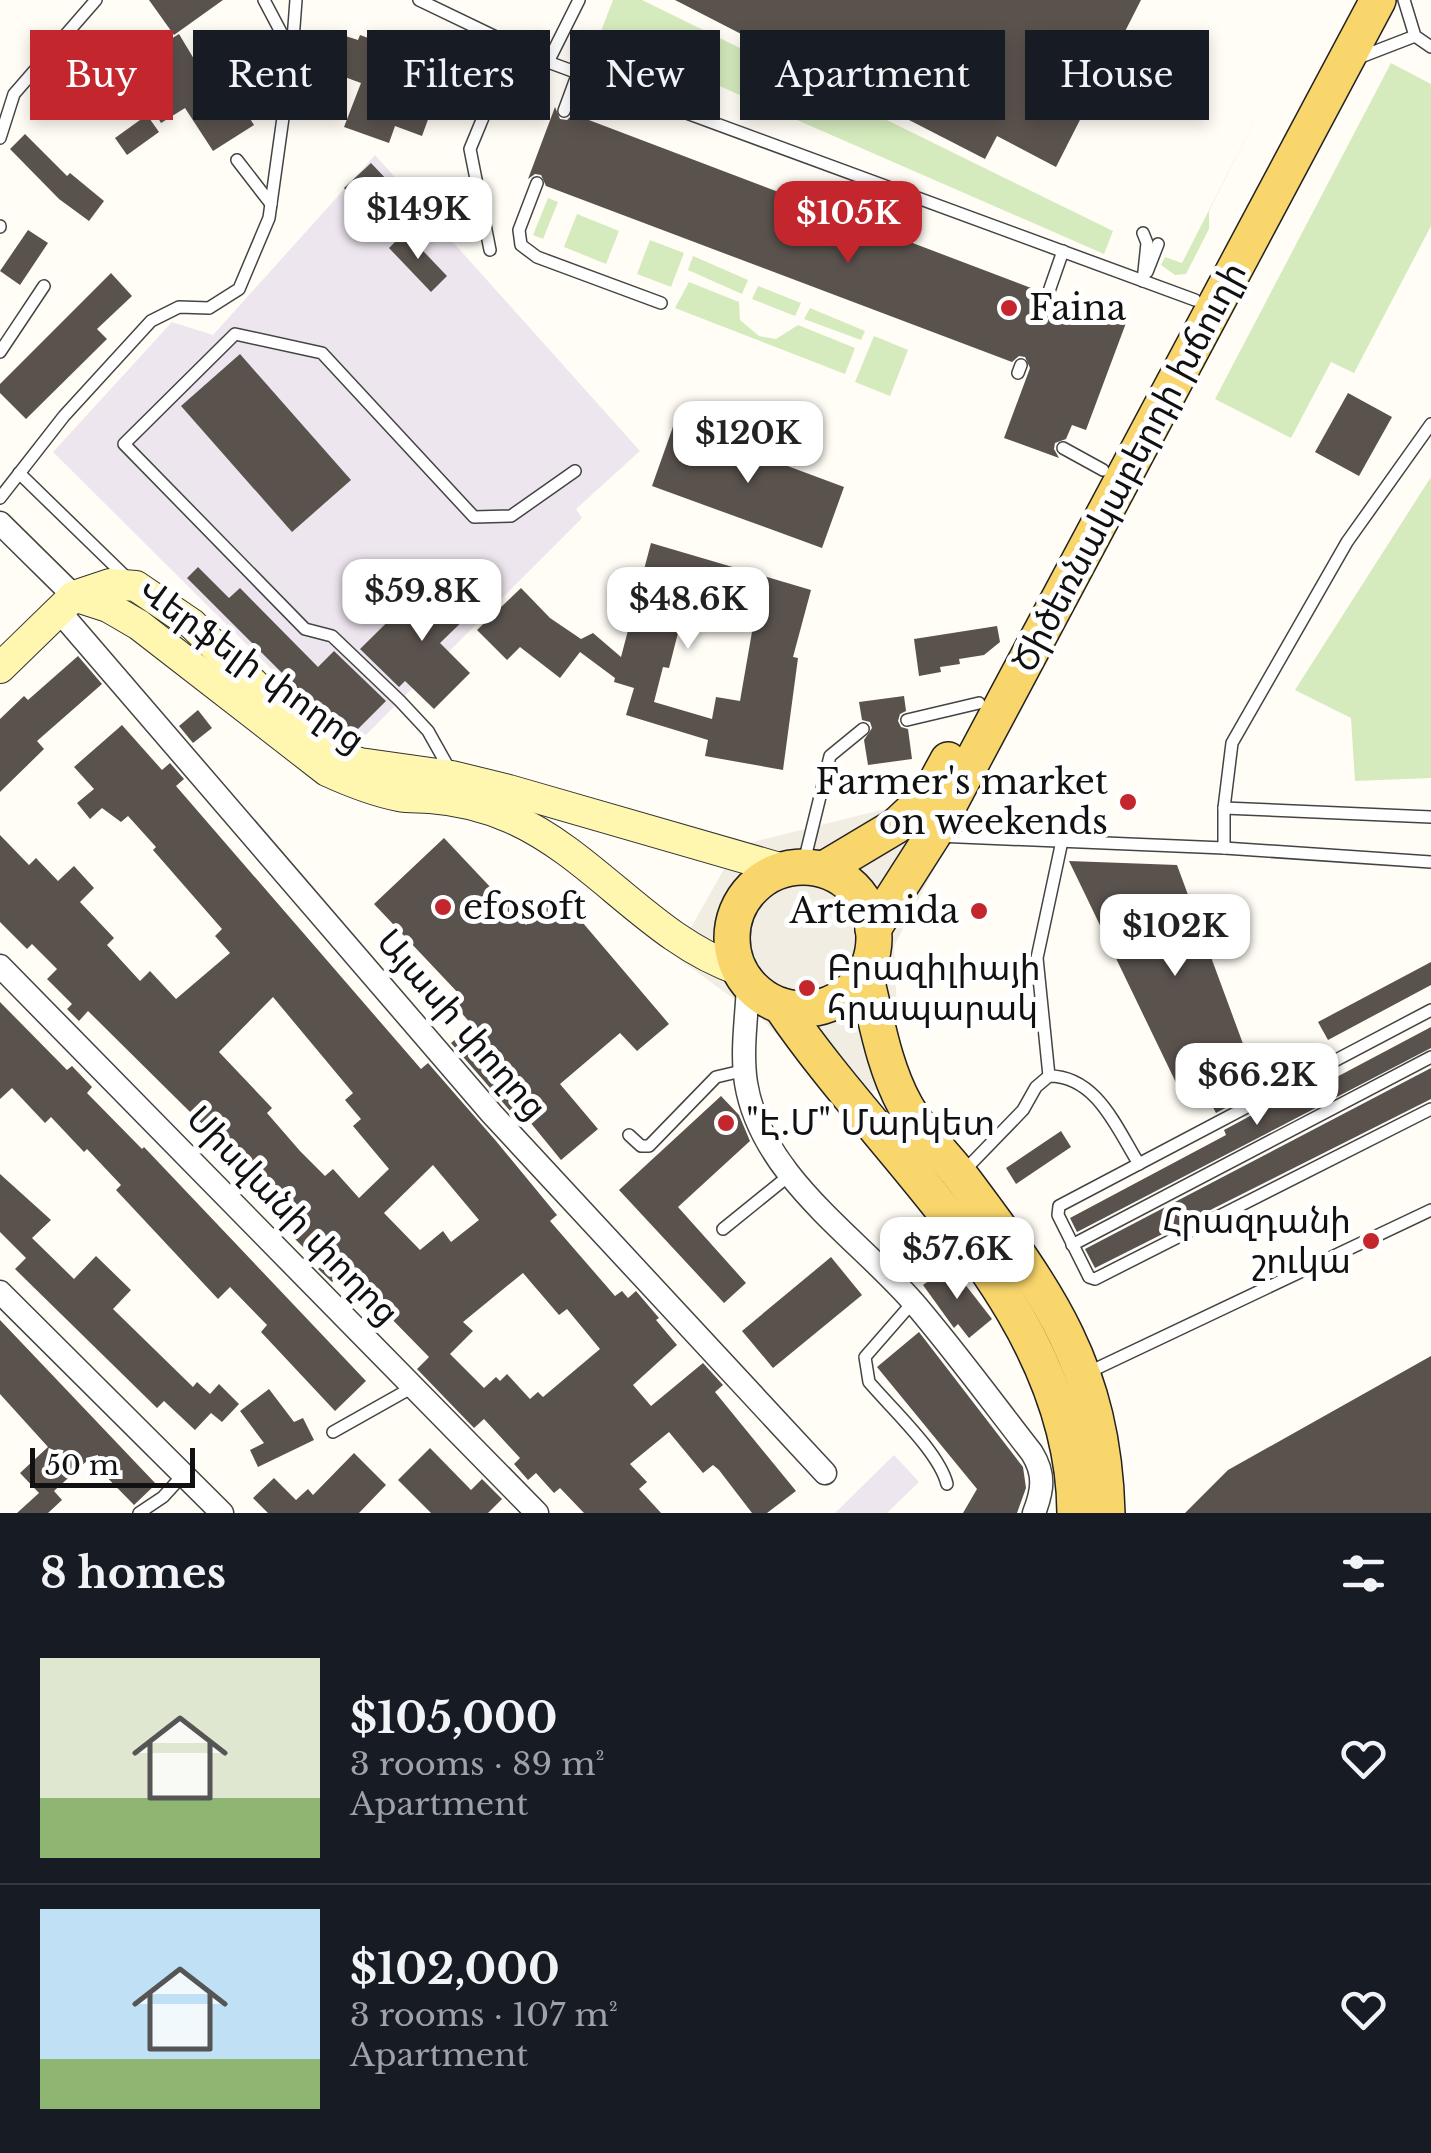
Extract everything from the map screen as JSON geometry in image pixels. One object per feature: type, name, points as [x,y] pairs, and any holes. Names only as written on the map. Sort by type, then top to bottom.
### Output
[{"type":"main road","name":"Ծիծեռնակաբերդի խճուղի","points":[[803,868],[896,826],[929,795],[1355,0]]},
{"type":"main road","name":"Ծիծեռնակաբերդի խճուղի","points":[[874,929],[933,835],[1378,0]]},
{"type":"main road","points":[[803,868],[842,878],[868,909],[874,929],[873,952],[865,974],[853,989],[837,1001],[800,1010],[768,1001],[743,977],[732,950],[732,929],[737,909],[756,884],[803,868]]},
{"type":"main road","points":[[865,974],[886,1060],[906,1107],[1038,1280],[1085,1374],[1101,1447],[1107,1513]]},
{"type":"main road","points":[[781,1006],[813,1054],[967,1242],[1016,1316],[1042,1362],[1062,1416],[1076,1513]]},
{"type":"street","name":"Այասի փողոց","points":[[0,523],[492,1114],[825,1474]]},
{"type":"street","points":[[0,668],[67,604],[128,579],[192,624],[288,717],[342,758],[360,764],[452,776],[803,868]]},
{"type":"street","name":"Վերֆելի փողոց","points":[[67,604],[108,607],[139,626],[327,772],[358,786],[402,797],[486,808],[539,832],[706,959],[743,977]]},
{"type":"street","name":"Սիսվանի փողոց","points":[[0,966],[536,1513]]},
{"type":"street","points":[[743,977],[746,1084],[779,1160],[826,1217],[913,1302],[1038,1462],[1043,1485],[1034,1513]]},
{"type":"street","points":[[0,1292],[222,1513]]},
{"type":"lane","points":[[0,138],[14,94],[96,0]]},
{"type":"lane","points":[[264,0],[280,30]]},
{"type":"lane","points":[[294,30],[296,0]]},
{"type":"lane","points":[[419,0],[481,30]]},
{"type":"lane","points":[[550,58],[579,0]]},
{"type":"lane","points":[[1404,0],[1415,36],[1431,47]]},
{"type":"lane","points":[[1345,63],[1415,36]]},
{"type":"lane","points":[[564,111],[570,95]]},
{"type":"lane","points":[[0,498],[64,416],[152,321],[179,306],[208,308],[239,289],[269,218],[283,120]]},
{"type":"lane","points":[[482,120],[470,149],[490,250]]},
{"type":"lane","points":[[706,120],[1195,300]]},
{"type":"lane","points":[[237,160],[271,204]]},
{"type":"lane","points":[[537,182],[519,230],[521,245],[537,257],[661,303]]},
{"type":"lane","points":[[1143,233],[1147,243],[1143,281]]},
{"type":"lane","points":[[1143,281],[1158,244]]},
{"type":"lane","points":[[1048,294],[1064,252]]},
{"type":"lane","points":[[0,352],[44,286]]},
{"type":"lane","points":[[452,776],[428,731],[400,701],[332,636],[305,629],[124,444],[235,334],[322,353],[474,516],[510,516],[575,471]]},
{"type":"lane","points":[[1224,848],[1224,808],[1232,743],[1347,542],[1431,424]]},
{"type":"lane","points":[[1063,448],[1103,470]]},
{"type":"lane","points":[[20,473],[128,579]]},
{"type":"lane","points":[[907,720],[979,703]]},
{"type":"lane","points":[[803,868],[830,756],[863,729]]},
{"type":"lane","points":[[1224,808],[1431,817]]},
{"type":"lane","points":[[933,835],[1431,862]]},
{"type":"lane","points":[[1048,1076],[1037,958],[1062,841]]},
{"type":"lane","points":[[1431,1010],[1059,1206],[1058,1216],[1089,1277],[1095,1279],[1431,1109]]},
{"type":"lane","points":[[1072,1245],[1431,1058]]},
{"type":"lane","points":[[629,1135],[641,1146],[649,1146],[716,1077],[746,1070]]},
{"type":"lane","points":[[1048,1076],[1079,1082],[1094,1094],[1139,1164]]},
{"type":"lane","points":[[960,1175],[1023,1110],[1036,1087],[1048,1076]]},
{"type":"lane","points":[[723,1229],[791,1174]]},
{"type":"lane","points":[[1085,1374],[1431,1210]]},
{"type":"lane","points":[[913,1302],[865,1357],[864,1369],[869,1382],[934,1458],[947,1484]]},
{"type":"lane","points":[[333,1432],[413,1387]]},
{"type":"lane","points":[[139,1513],[163,1497],[183,1475]]},
{"type":"shaded area","points":[[375,155],[640,451],[576,509],[582,518],[352,749],[53,452],[172,322],[213,335]]},
{"type":"shaded area","name":"Բրազիլիայի հրապարակ","points":[[893,807],[942,854],[894,946],[900,1077],[843,1106],[764,1021],[675,956],[737,846]]},
{"type":"shaded area","points":[[894,1455],[919,1482],[887,1513],[835,1513]]},
{"type":"green space","points":[[613,0],[642,0],[703,30],[602,30]]},
{"type":"green space","points":[[720,38],[740,48],[740,95],[720,86]]},
{"type":"green space","points":[[1391,63],[1431,84],[1431,226],[1354,373],[1331,362],[1291,438],[1215,399]]},
{"type":"green space","points":[[1280,71],[1209,211],[1209,229],[1186,274],[1175,275],[1161,265],[1165,257],[1182,263]]},
{"type":"green space","points":[[797,120],[887,120],[1113,231],[1104,254]]},
{"type":"green space","points":[[548,198],[558,202],[543,239],[533,235]]},
{"type":"green space","points":[[577,214],[619,231],[606,264],[564,247]]},
{"type":"green space","points":[[650,240],[684,253],[671,287],[637,274]]},
{"type":"green space","points":[[693,256],[748,280],[742,294],[688,270]]},
{"type":"green space","points":[[689,282],[739,302],[740,320],[759,336],[776,339],[798,325],[855,348],[845,374],[675,308]]},
{"type":"green space","points":[[758,286],[801,303],[795,316],[752,299]]},
{"type":"green space","points":[[810,308],[865,331],[861,340],[804,319]]},
{"type":"green space","points":[[874,336],[908,350],[890,396],[855,382]]},
{"type":"green space","points":[[1431,477],[1431,778],[1355,781],[1351,718],[1295,690]]},
{"type":"building","points":[[149,0],[223,0],[174,35]]},
{"type":"building","points":[[675,0],[1141,0],[1126,30],[1025,30],[1025,120],[1080,120],[1056,167],[997,136],[985,159],[909,120],[1005,120],[1005,30],[740,30],[740,33]]},
{"type":"building","points":[[179,34],[193,57],[193,120],[251,120],[254,125],[213,151],[185,108],[173,116],[173,38]]},
{"type":"building","points":[[347,36],[367,38],[367,120],[428,120],[422,136],[395,126],[389,143],[344,127],[361,83],[347,78]]},
{"type":"building","points":[[555,107],[560,119],[589,120],[1039,291],[1044,302],[1051,303],[1057,297],[1126,323],[1086,430],[1072,425],[1066,439],[1055,443],[1059,458],[1004,438],[1030,368],[1025,357],[1019,356],[1012,362],[546,186],[541,175],[528,179]]},
{"type":"building","points":[[140,120],[151,120],[159,132],[127,155],[115,138]]},
{"type":"building","points":[[25,134],[67,176],[70,173],[104,201],[89,221],[59,199],[10,149]]},
{"type":"building","points":[[371,163],[407,201],[379,227],[344,188]]},
{"type":"building","points":[[28,230],[48,243],[20,285],[0,271]]},
{"type":"building","points":[[405,232],[447,276],[431,292],[389,248]]},
{"type":"building","points":[[111,273],[132,296],[97,329],[107,339],[26,419],[0,393],[0,384]]},
{"type":"building","points":[[240,354],[351,480],[292,532],[181,406]]},
{"type":"building","points":[[1348,393],[1392,417],[1359,476],[1315,452]]},
{"type":"building","points":[[674,424],[844,487],[822,548],[652,486]]},
{"type":"building","points":[[651,543],[811,590],[793,657],[798,658],[783,770],[705,756],[708,740],[626,715],[634,688],[614,682],[615,678],[580,652],[560,678],[520,647],[507,660],[477,630],[521,588],[550,618],[581,639],[593,633],[621,657]],"holes":[[[688,594],[752,612],[740,701],[716,697],[712,719],[654,702],[663,667],[669,668]]]},
{"type":"building","points":[[198,567],[229,598],[240,588],[318,667],[334,651],[386,701],[348,739],[187,578]]},
{"type":"building","points":[[435,575],[471,613],[440,643],[470,673],[434,709],[405,681],[399,687],[360,649]]},
{"type":"building","points":[[997,626],[1000,642],[984,655],[959,659],[960,664],[919,676],[914,639]]},
{"type":"building","points":[[78,656],[102,684],[37,741],[44,749],[0,792],[0,719]]},
{"type":"building","points":[[904,696],[906,711],[898,721],[908,729],[912,759],[868,765],[864,740],[872,728],[870,722],[862,720],[859,702]]},
{"type":"building","points":[[198,710],[212,728],[193,743],[179,726]]},
{"type":"building","points":[[122,725],[162,770],[170,763],[184,779],[176,786],[421,1069],[428,1063],[496,1141],[557,1215],[550,1221],[615,1296],[622,1291],[628,1298],[636,1291],[659,1318],[656,1320],[677,1345],[633,1385],[651,1406],[703,1363],[723,1385],[715,1392],[796,1491],[767,1513],[752,1513],[719,1470],[713,1465],[703,1473],[669,1432],[630,1464],[647,1482],[639,1489],[661,1513],[584,1513],[560,1488],[554,1493],[536,1473],[528,1480],[514,1464],[520,1458],[484,1419],[474,1428],[417,1369],[429,1357],[380,1307],[375,1312],[339,1276],[332,1282],[318,1269],[322,1266],[278,1222],[285,1215],[270,1201],[275,1196],[88,1011],[79,1021],[67,1009],[72,1004],[47,979],[57,969],[32,944],[27,949],[0,922],[0,835],[29,865],[36,858],[58,881],[74,866],[94,888],[80,902],[114,938],[107,945],[140,981],[150,971],[176,999],[230,953],[215,936],[222,929],[128,816],[121,822],[102,808],[90,819],[77,803],[94,789],[74,767]],"holes":[[[273,997],[353,1093],[345,1100],[361,1119],[353,1126],[389,1169],[359,1198],[333,1169],[325,1176],[300,1151],[267,1113],[272,1108],[219,1052]],[[433,1165],[479,1220],[451,1242],[443,1231],[420,1250],[384,1213]],[[523,1273],[559,1315],[567,1309],[600,1349],[543,1397],[538,1392],[530,1399],[507,1374],[500,1381],[496,1377],[484,1388],[450,1354],[473,1331],[463,1322]]]},
{"type":"building","points":[[444,838],[526,925],[560,896],[669,1024],[637,1051],[620,1033],[560,1084],[598,1129],[561,1160],[525,1116],[519,1121],[451,1043],[472,1025],[452,1002],[460,995],[374,904]]},
{"type":"building","points":[[1069,861],[1177,865],[1249,1060],[1276,1047],[1289,1074],[1216,1113],[1208,1098],[1200,1103],[1193,1087],[1181,1093]]},
{"type":"building","points":[[1431,962],[1431,985],[1328,1040],[1318,1022]]},
{"type":"building","points":[[0,1002],[67,1070],[72,1066],[92,1087],[87,1093],[144,1147],[366,1381],[335,1411],[261,1332],[267,1325],[230,1287],[218,1299],[116,1190],[121,1185],[87,1149],[84,1152],[51,1117],[45,1123],[12,1088],[0,1099]]},
{"type":"building","points":[[1431,1027],[1431,1048],[1077,1232],[1070,1218],[1226,1135],[1224,1130],[1297,1091],[1299,1097]]},
{"type":"building","points":[[1431,1068],[1431,1099],[1095,1268],[1085,1249]]},
{"type":"building","points":[[721,1096],[739,1115],[750,1141],[678,1207],[746,1283],[724,1303],[619,1190]]},
{"type":"building","points":[[1061,1131],[1071,1147],[1016,1184],[1006,1168]]},
{"type":"building","points":[[0,1174],[51,1220],[32,1238],[74,1279],[96,1256],[131,1290],[113,1309],[193,1387],[197,1382],[210,1394],[219,1384],[239,1404],[222,1422],[211,1413],[195,1430],[164,1401],[157,1408],[15,1269],[26,1258],[0,1232]]},
{"type":"building","points":[[831,1257],[862,1295],[773,1368],[742,1331]]},
{"type":"building","points":[[950,1265],[992,1319],[969,1338],[958,1324],[954,1328],[923,1285]]},
{"type":"building","points":[[0,1320],[156,1484],[134,1505],[89,1459],[54,1491],[62,1500],[48,1513],[17,1513],[39,1493],[20,1473],[48,1447],[0,1394]]},
{"type":"building","points":[[919,1332],[1023,1467],[1026,1488],[1017,1513],[963,1513],[977,1489],[877,1367]]},
{"type":"building","points":[[1431,1356],[1431,1513],[1185,1513],[1228,1470]]},
{"type":"building","points":[[269,1389],[294,1422],[303,1418],[314,1440],[258,1467],[250,1450],[264,1443],[240,1411]]},
{"type":"building","points":[[430,1448],[471,1490],[482,1479],[502,1499],[488,1513],[431,1513],[398,1480]]},
{"type":"building","points":[[354,1453],[386,1485],[359,1513],[268,1513],[253,1498],[274,1478],[296,1500],[308,1489],[313,1495]]},
{"type":"place","name":"Faina","points":[[1009,308]]},
{"type":"place","name":"Farmer's market on weekends","points":[[1128,802]]},
{"type":"place","name":"efosoft","points":[[443,907]]},
{"type":"place","name":"Artemida","points":[[979,911]]},
{"type":"place","name":"Բրազիլիայի հրապարակ","points":[[807,988]]},
{"type":"place","name":"\"Է.Մ\" Մարկետ","points":[[726,1123]]},
{"type":"place","name":"Հրազդանի շուկա","points":[[1371,1241]]}]
